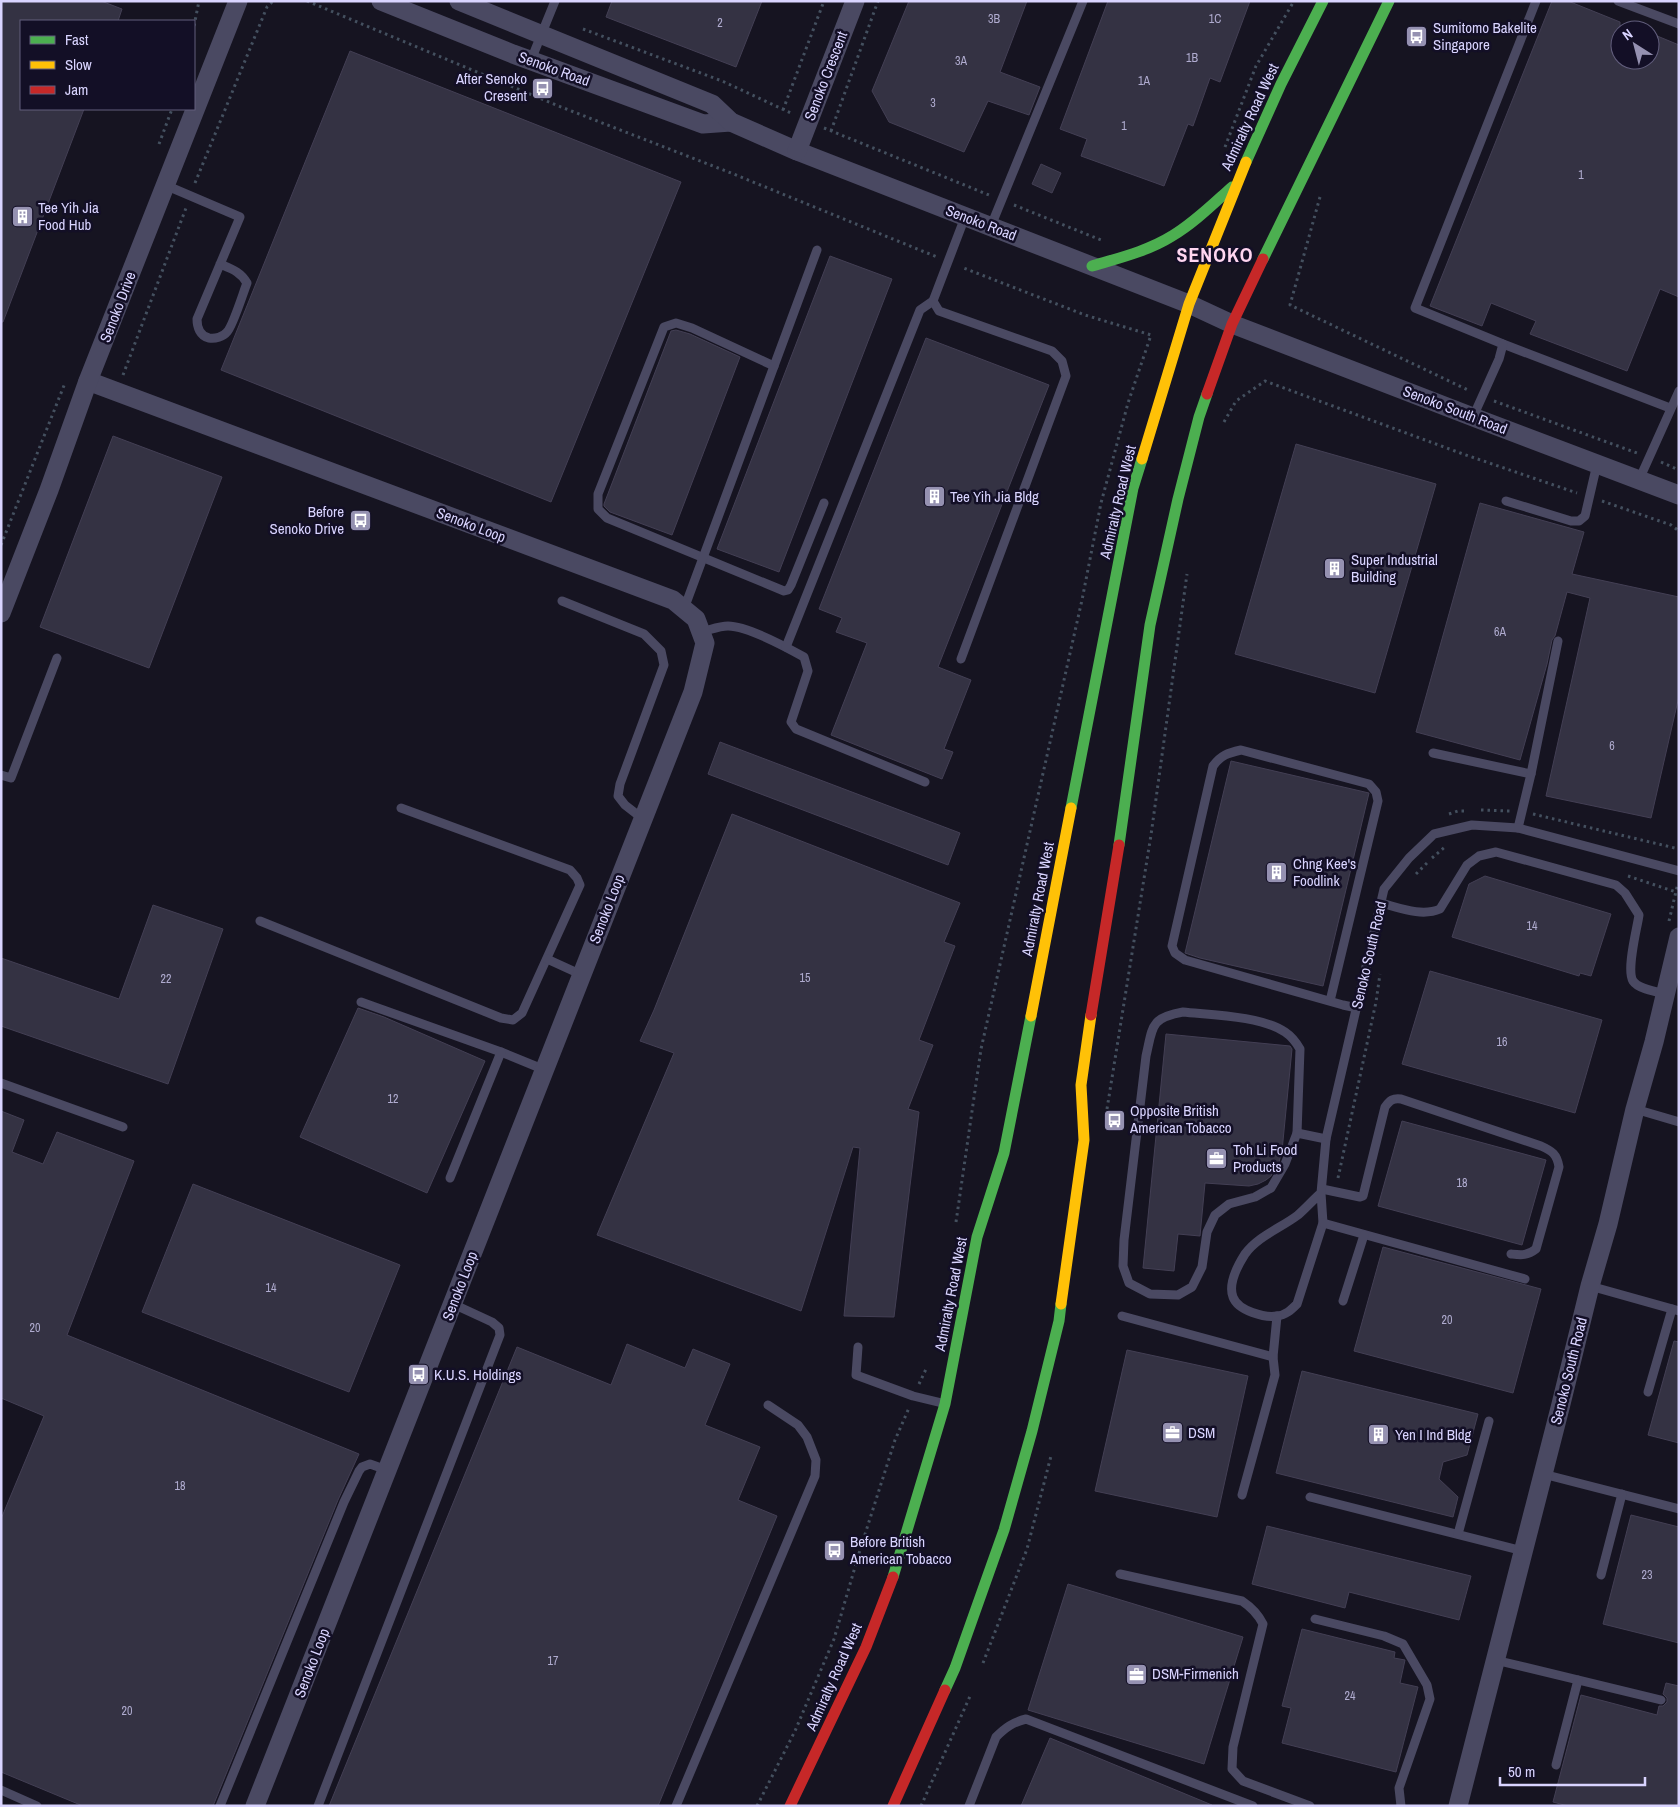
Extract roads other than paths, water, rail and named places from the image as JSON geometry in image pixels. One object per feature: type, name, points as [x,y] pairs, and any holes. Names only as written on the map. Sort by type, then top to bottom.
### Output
[{"type":"main road","name":"Admiralty Road West","points":[[790,1806],[866,1647],[893,1577],[945,1404],[977,1237],[1004,1153],[1133,488],[1189,304],[1236,184],[1281,84],[1323,1]]},
{"type":"main road","points":[[893,1806],[955,1668],[1004,1530],[1032,1431],[1059,1321],[1084,1140],[1081,1084],[1117,863],[1150,625],[1178,499],[1199,417],[1232,324],[1389,1]]},
{"type":"main road","points":[[1092,266],[1130,256],[1167,240],[1236,184]]},
{"type":"street","name":"Senoko Drive","points":[[195,109],[238,1]]},
{"type":"street","name":"Senoko Road","points":[[381,1],[531,60],[703,124],[731,122]]},
{"type":"street","name":"Senoko Road","points":[[459,1],[712,104],[731,122],[797,151],[1189,304],[1232,324]]},
{"type":"street","name":"Senoko Crescent","points":[[797,151],[852,2]]},
{"type":"street","name":"Senoko Drive","points":[[1,613],[49,490],[88,381],[195,110]]},
{"type":"street","name":"Senoko South Road","points":[[1232,324],[1473,418],[1679,495]]},
{"type":"street","name":"Senoko Loop","points":[[88,381],[673,600],[696,619],[706,643],[693,692],[255,1806]]},
{"type":"street","name":"Senoko South Road","points":[[1458,1806],[1590,1286],[1608,1224],[1679,937]]},
{"type":"lane","points":[[531,60],[554,1]]},
{"type":"lane","points":[[991,226],[1083,1]]},
{"type":"lane","points":[[1536,1],[1415,308],[1670,408]]},
{"type":"lane","points":[[1618,1],[1679,24]]},
{"type":"lane","points":[[165,185],[240,217],[196,319],[198,328],[208,338],[220,338],[228,332],[247,283],[237,271],[220,264]]},
{"type":"lane","points":[[786,647],[920,310],[933,301],[965,217]]},
{"type":"lane","points":[[684,609],[817,250]]},
{"type":"lane","points":[[933,301],[939,311],[947,315],[1052,351],[1062,361],[1066,376],[962,659]]},
{"type":"lane","points":[[774,366],[676,322],[664,326],[598,494],[598,509],[608,518],[784,591],[788,590],[824,503]]},
{"type":"lane","points":[[1473,418],[1499,359],[1503,344]]},
{"type":"lane","points":[[1638,480],[1679,391]]},
{"type":"lane","points":[[1506,500],[1571,521],[1579,521],[1585,516],[1597,464]]},
{"type":"lane","points":[[562,601],[644,634],[661,650],[664,665],[620,784],[618,796],[625,806],[643,818]]},
{"type":"lane","points":[[701,632],[727,626],[739,628],[786,647],[804,658],[808,671],[792,722],[796,729],[925,782]]},
{"type":"lane","points":[[1518,828],[1558,641]]},
{"type":"lane","points":[[1,775],[11,778],[57,658]]},
{"type":"lane","points":[[1330,1001],[1378,800],[1376,792],[1369,784],[1250,752],[1241,750],[1228,752],[1219,758],[1213,766],[1172,946],[1175,953],[1185,960],[1330,1001],[1357,1008]]},
{"type":"lane","points":[[1433,753],[1531,774]]},
{"type":"lane","points":[[260,921],[501,1018],[513,1020],[522,1013],[580,885],[577,878],[570,870],[401,808]]},
{"type":"lane","name":"Senoko South Road","points":[[1277,1316],[1287,1313],[1297,1304],[1323,1223],[1321,1191],[1326,1139],[1384,889],[1409,858],[1434,834],[1472,825],[1518,828],[1679,871]]},
{"type":"lane","points":[[1381,903],[1425,913],[1434,912],[1440,908],[1467,865],[1479,856],[1496,852],[1616,885],[1625,893],[1639,915],[1630,971],[1632,981],[1637,985],[1666,994]]},
{"type":"lane","points":[[547,959],[582,975]]},
{"type":"lane","points":[[361,1002],[501,1052],[544,1070]]},
{"type":"lane","points":[[1183,1012],[1258,1021],[1283,1031],[1293,1038],[1300,1049],[1297,1133],[1285,1164],[1271,1188],[1255,1197],[1229,1204],[1215,1215],[1207,1232],[1202,1266],[1192,1287],[1178,1295],[1150,1294],[1128,1283],[1123,1266],[1124,1240],[1146,1056],[1152,1027],[1164,1016],[1183,1012]]},
{"type":"lane","points":[[450,1178],[501,1052]]},
{"type":"lane","points":[[1,1083],[123,1127]]},
{"type":"lane","points":[[1242,1495],[1275,1375],[1273,1357],[1277,1316],[1266,1316],[1242,1307],[1233,1298],[1232,1284],[1236,1270],[1246,1253],[1262,1239],[1298,1214],[1321,1191],[1363,1196],[1386,1107],[1394,1098],[1541,1146],[1552,1151],[1558,1157],[1559,1167],[1536,1249],[1529,1254],[1510,1254]]},
{"type":"lane","points":[[1635,1109],[1679,1122]]},
{"type":"lane","points":[[1297,1133],[1326,1139]]},
{"type":"lane","points":[[1323,1223],[1525,1278]]},
{"type":"lane","points":[[1343,1301],[1364,1235]]},
{"type":"lane","points":[[1590,1286],[1675,1310],[1648,1392]]},
{"type":"lane","points":[[318,1806],[500,1335],[499,1328],[492,1322],[452,1304]]},
{"type":"lane","points":[[1122,1316],[1273,1357]]},
{"type":"lane","points":[[858,1347],[856,1375],[914,1396],[945,1404]]},
{"type":"lane","points":[[676,1806],[815,1476],[816,1460],[807,1437],[798,1425],[768,1405]]},
{"type":"lane","points":[[1458,1534],[1490,1420]]},
{"type":"lane","points":[[220,1806],[344,1502],[359,1471],[362,1467],[370,1464],[387,1470]]},
{"type":"lane","points":[[1543,1474],[1679,1509]]},
{"type":"lane","points":[[1601,1575],[1622,1494]]},
{"type":"lane","points":[[1310,1497],[1523,1551]]},
{"type":"lane","points":[[1120,1574],[1242,1601],[1260,1617],[1263,1624],[1233,1747],[1232,1769],[1243,1782],[1310,1806]]},
{"type":"lane","points":[[1315,1619],[1384,1636],[1403,1644],[1428,1685],[1430,1699],[1399,1788],[1401,1806]]},
{"type":"lane","points":[[1495,1660],[1661,1700]]},
{"type":"lane","points":[[1556,1765],[1578,1680]]},
{"type":"lane","points":[[969,1806],[996,1737],[1016,1721],[1026,1719],[1253,1806]]},
{"type":"lane","points":[[1,1790],[37,1806]]},
{"type":"place","name":"Sumitomo Bakelite Singapore","points":[[1417,37]]},
{"type":"place","name":"After Senoko Cresent","points":[[543,88]]},
{"type":"place","name":"Tee Yih Jia Food Hub","points":[[22,217]]},
{"type":"place","name":"Tee Yih Jia Bldg","points":[[934,497]]},
{"type":"place","name":"Before Senoko Drive","points":[[360,521]]},
{"type":"place","name":"Super Industrial Building","points":[[1335,569]]},
{"type":"place","name":"Chng Kee's Foodlink","points":[[1277,873]]},
{"type":"place","name":"Opposite British American Tobacco","points":[[1114,1120]]},
{"type":"place","name":"Toh Li Food Products","points":[[1217,1159]]},
{"type":"place","name":"K.U.S. Holdings","points":[[418,1375]]},
{"type":"place","name":"DSM","points":[[1172,1433]]},
{"type":"place","name":"Yen I Ind Bldg","points":[[1379,1435]]},
{"type":"place","name":"Before British American Tobacco","points":[[834,1551]]},
{"type":"place","name":"DSM-Firmenich","points":[[1136,1674]]},
{"type":"district","name":"SENOKO","points":[[1215,255]]}]
